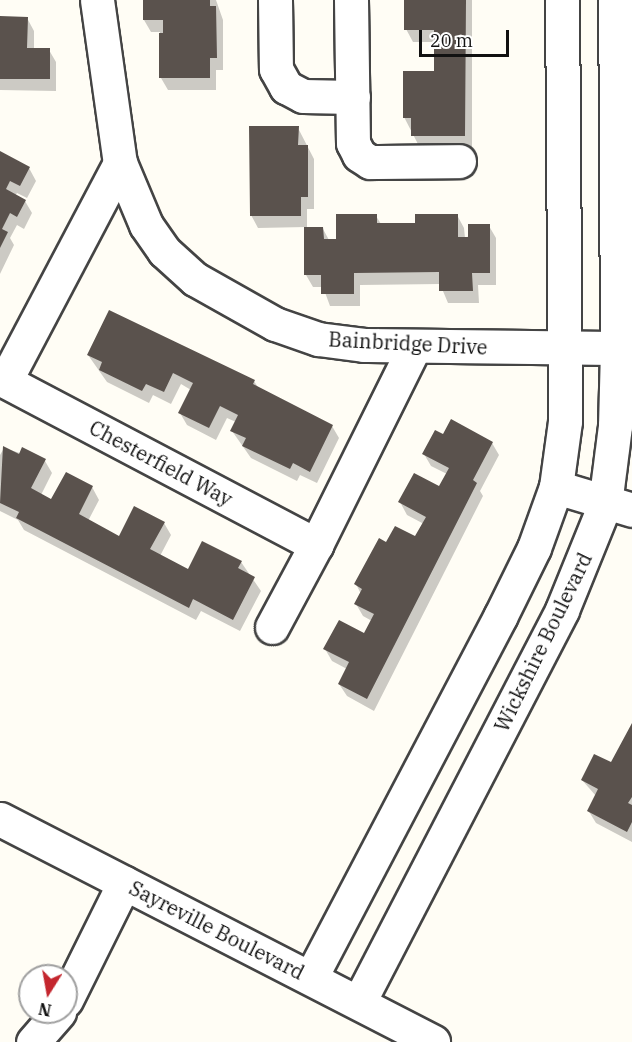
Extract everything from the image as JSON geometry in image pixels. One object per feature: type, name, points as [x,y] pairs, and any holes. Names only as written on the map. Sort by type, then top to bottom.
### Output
[{"type":"street","name":"Bainbridge Drive","points":[[97,0],[120,163],[146,225],[164,251],[195,279],[275,324],[318,339],[415,346],[617,348]]},
{"type":"street","points":[[275,0],[276,69],[286,87],[303,96],[353,97]]},
{"type":"street","points":[[351,0],[353,142],[359,155],[370,162],[459,161]]},
{"type":"street","points":[[311,977],[500,617],[534,548],[556,488],[566,421],[566,163],[562,0]]},
{"type":"street","name":"Wickshire Boulevard","points":[[359,1002],[562,610],[618,507],[615,426],[625,162],[615,0]]},
{"type":"street","points":[[566,163],[625,162]]},
{"type":"street","name":"Chesterfield Way","points":[[120,163],[3,386],[316,545]]},
{"type":"street","points":[[272,627],[316,545],[415,346]]},
{"type":"street","points":[[556,488],[618,507]]},
{"type":"street","name":"Sayreville Boulevard","points":[[0,819],[311,977],[433,1042]]},
{"type":"street","points":[[78,976],[124,883]]},
{"type":"street","points":[[33,1042],[49,1024]]},
{"type":"building","points":[[143,0],[210,0],[210,6],[216,6],[217,58],[210,58],[210,78],[159,78],[159,33],[163,33],[163,20],[143,20]]},
{"type":"building","points":[[404,0],[466,0],[465,136],[411,136],[411,118],[403,118],[403,71],[434,71],[434,30],[404,30]]},
{"type":"building","points":[[0,16],[28,17],[27,48],[50,48],[50,79],[0,79]]},
{"type":"building","points":[[249,126],[299,126],[298,145],[308,145],[308,197],[301,197],[301,216],[250,216]]},
{"type":"building","points":[[0,151],[30,167],[20,186],[10,181],[6,189],[26,200],[17,217],[10,213],[2,229],[8,232],[0,248]]},
{"type":"building","points":[[336,214],[377,214],[377,223],[415,223],[415,214],[458,214],[458,237],[468,237],[468,224],[490,224],[490,273],[472,273],[473,291],[439,291],[439,272],[354,273],[354,294],[321,294],[321,275],[304,275],[304,227],[323,227],[324,239],[336,239]]},
{"type":"building","points":[[109,310],[255,380],[253,384],[333,425],[310,472],[293,463],[290,469],[242,446],[246,438],[230,431],[238,415],[220,406],[209,428],[178,413],[193,383],[173,373],[164,392],[146,384],[142,391],[99,370],[102,362],[87,355]]},
{"type":"building","points":[[451,419],[493,442],[473,480],[477,483],[367,699],[338,684],[349,662],[323,649],[339,620],[364,633],[374,614],[354,604],[362,589],[354,584],[379,538],[386,542],[395,526],[415,536],[426,517],[398,502],[414,473],[439,486],[449,468],[422,454],[435,430],[443,434]]},
{"type":"building","points":[[3,446],[19,454],[22,447],[46,459],[31,488],[51,499],[66,472],[93,486],[79,514],[119,536],[134,506],[165,522],[150,549],[188,569],[202,541],[242,561],[238,568],[255,577],[233,620],[193,599],[189,608],[16,518],[19,512],[0,503]]},
{"type":"building","points":[[632,723],[632,797],[628,803],[632,805],[632,822],[627,832],[587,811],[598,789],[581,780],[594,754],[611,762]]}]
